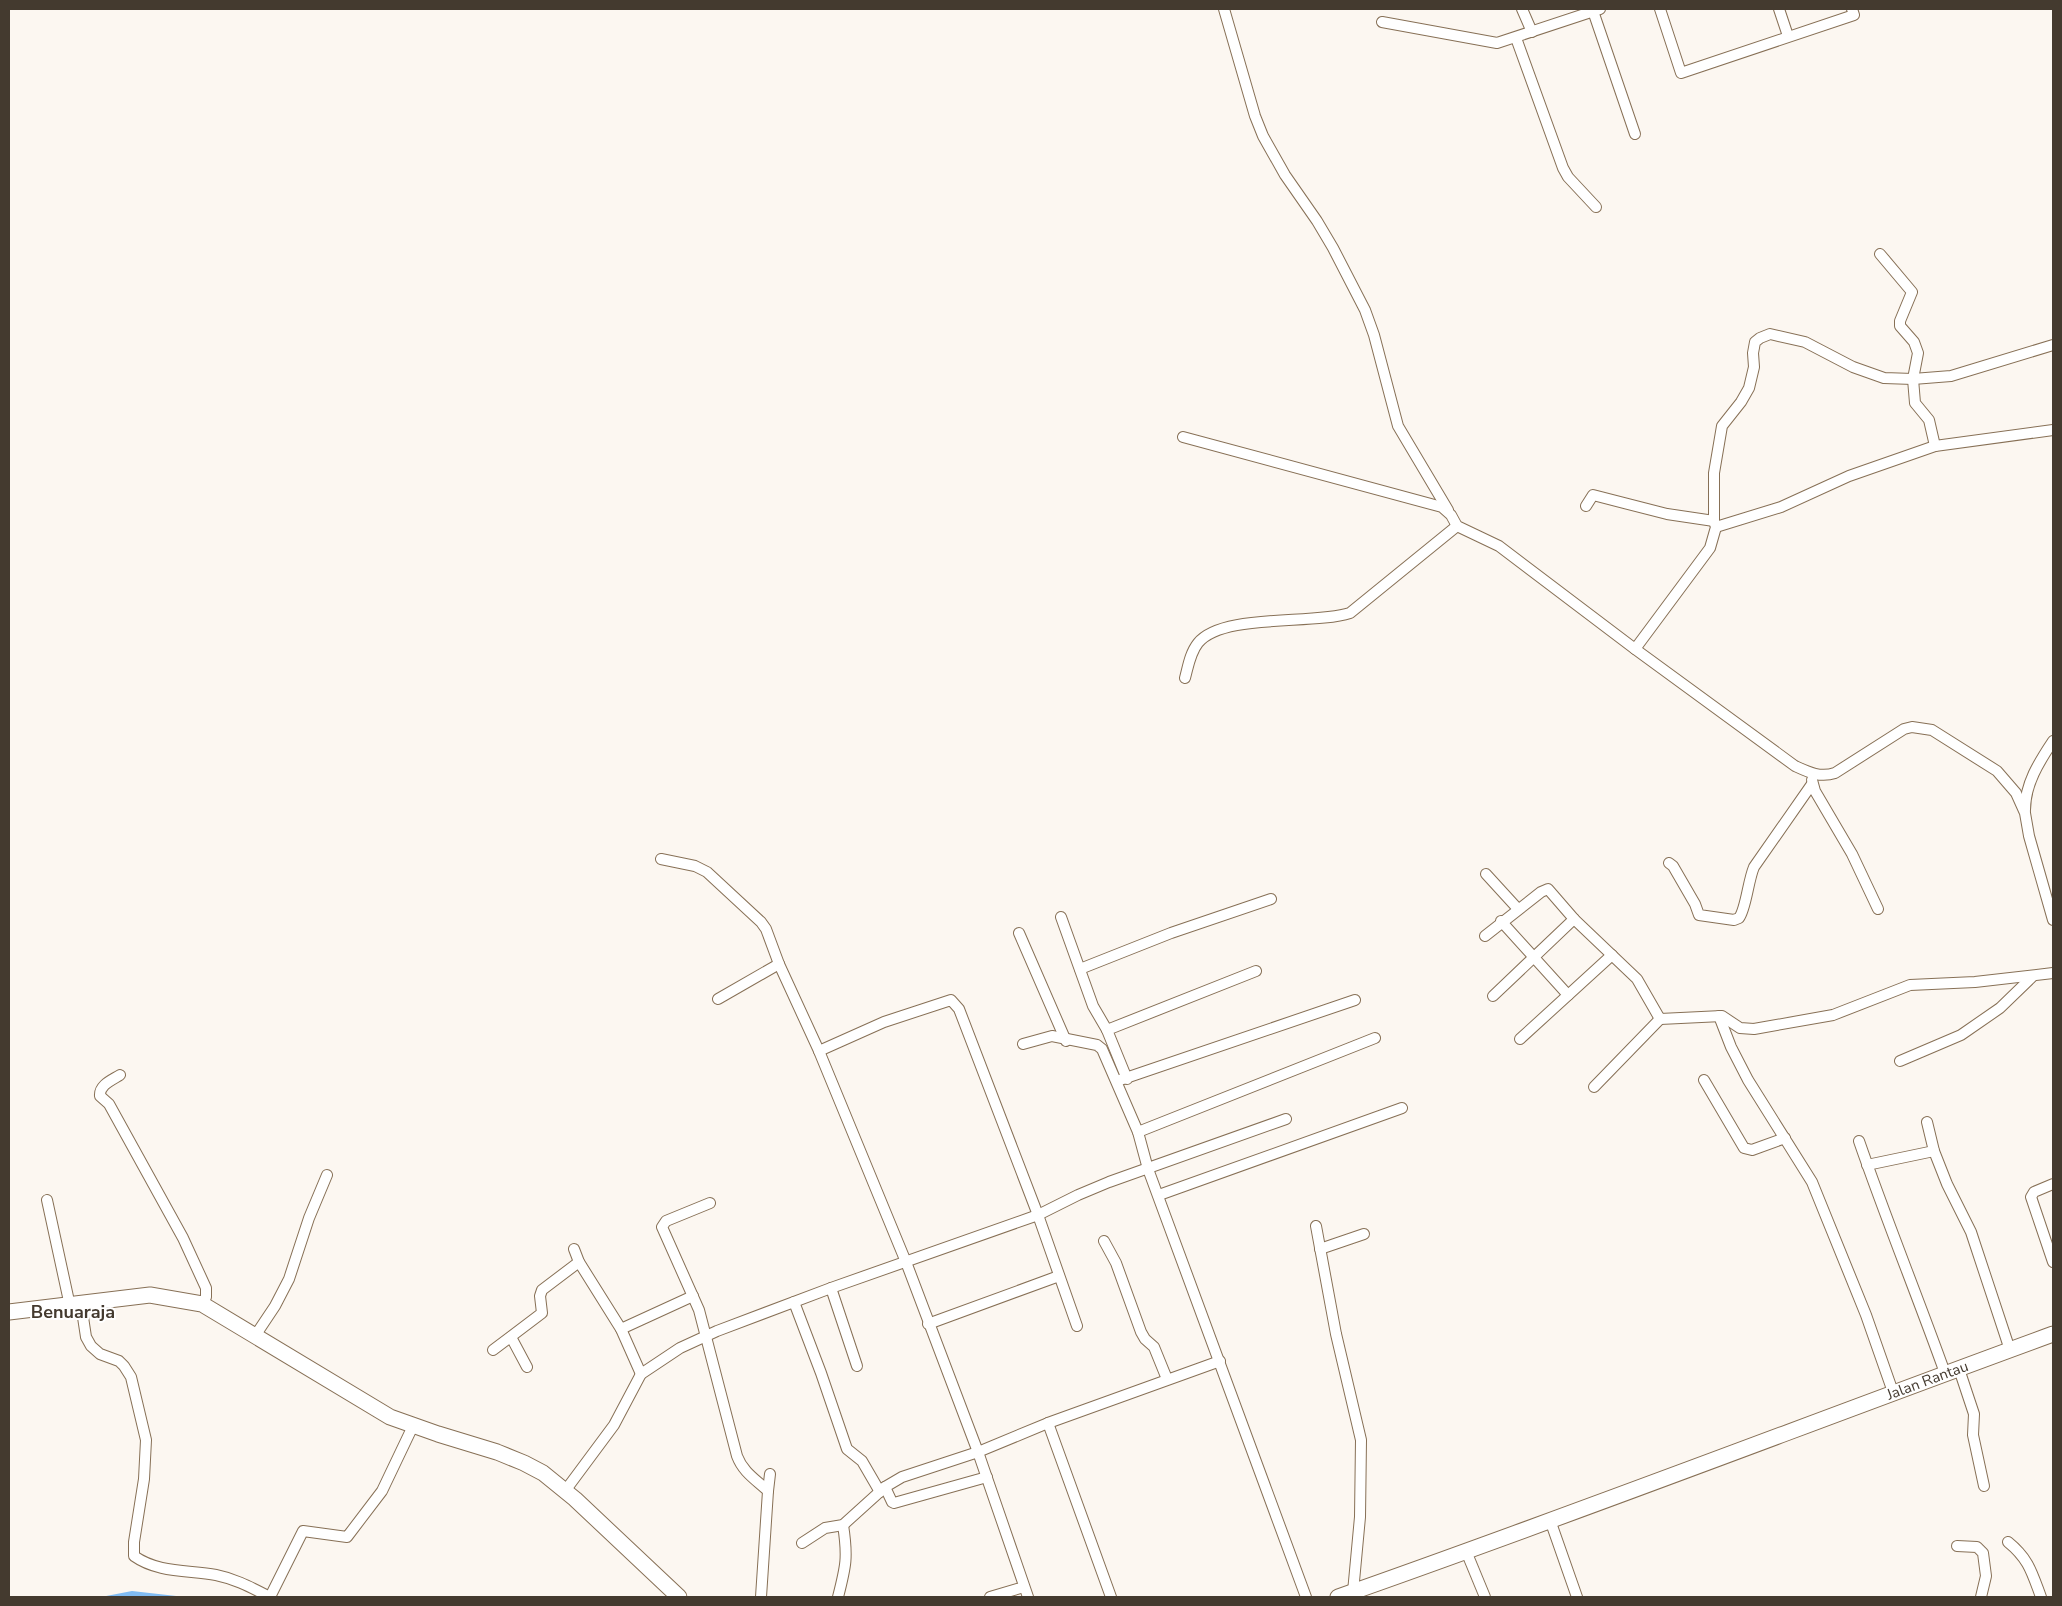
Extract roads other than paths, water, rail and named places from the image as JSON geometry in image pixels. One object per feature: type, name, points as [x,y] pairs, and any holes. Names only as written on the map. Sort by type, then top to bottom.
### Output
[{"type":"main road","points":[[9,1312],[150,1295],[202,1304],[390,1417],[524,1462],[565,1491],[679,1597]]},
{"type":"main road","name":"Jalan Rantau","points":[[1346,1595],[2053,1334]]},
{"type":"street","points":[[1224,9],[1255,116],[1263,136],[1285,175],[1333,248],[1365,310],[1374,335],[1398,426],[1457,526],[1500,546],[1635,649],[1815,779],[1878,909]]},
{"type":"street","points":[[1522,9],[1532,32]]},
{"type":"street","points":[[1660,9],[1681,73],[1854,15],[1852,9]]},
{"type":"street","points":[[1779,9],[1788,36]]},
{"type":"street","points":[[1382,22],[1490,43],[1504,42],[1596,10],[1635,134]]},
{"type":"street","points":[[1516,38],[1563,168],[1568,177],[1596,207]]},
{"type":"street","points":[[1880,254],[1912,292],[1900,321],[1900,326],[1914,342],[1918,353],[1913,379],[1915,403],[1929,420],[1935,446]]},
{"type":"street","points":[[1635,649],[1710,548],[1715,524],[1714,473],[1722,426],[1741,402],[1749,388],[1754,367],[1753,353],[1755,342],[1760,338],[1770,334],[1805,342],[1853,367],[1884,378],[1913,379],[1951,376],[2053,345]]},
{"type":"street","points":[[1586,506],[1593,495],[1715,524],[1781,507],[1849,476],[1935,446],[2053,430]]},
{"type":"street","points":[[1183,437],[1442,507],[1451,515]]},
{"type":"street","points":[[1185,678],[1193,651],[1200,640],[1207,635],[1236,626],[1328,618],[1350,613],[1457,526]]},
{"type":"street","points":[[1669,863],[1673,866],[1695,904],[1699,915],[1734,920],[1739,918],[1754,867],[1815,779],[1835,773],[1904,729],[1912,727],[1932,730],[1997,771],[2016,794],[2025,813]]},
{"type":"street","points":[[2053,741],[2036,767],[2025,798],[2025,813],[2029,836],[2053,920]]},
{"type":"street","points":[[661,859],[695,866],[707,872],[761,922],[766,929],[779,964],[819,1051],[906,1262],[978,1452],[1026,1592],[990,1597]]},
{"type":"street","points":[[1486,874],[1518,909]]},
{"type":"street","points":[[1485,936],[1501,921],[1548,889],[1574,919],[1637,979],[1660,1019]]},
{"type":"street","points":[[1080,969],[1171,933],[1271,899]]},
{"type":"street","points":[[1061,917],[1093,1006],[1107,1030],[1148,1169],[1159,1194],[1306,1597]]},
{"type":"street","points":[[1493,996],[1574,919]]},
{"type":"street","points":[[1501,921],[1568,995]]},
{"type":"street","points":[[1019,933],[1066,1040]]},
{"type":"street","points":[[1520,1039],[1612,954]]},
{"type":"street","points":[[718,999],[779,964]]},
{"type":"street","points":[[1107,1030],[1256,971]]},
{"type":"street","points":[[1594,1088],[1660,1019],[1719,1016],[1725,1017],[1740,1028],[1754,1029],[1833,1015],[1910,985],[1976,982],[2053,973]]},
{"type":"street","points":[[1900,1061],[1961,1035],[2000,1008],[2032,976]]},
{"type":"street","points":[[819,1051],[884,1022],[951,1000],[954,1002],[1038,1215],[1077,1326]]},
{"type":"street","points":[[1122,1080],[1355,1000]]},
{"type":"street","points":[[1719,1016],[1731,1048],[1748,1080],[1812,1182],[1866,1315],[1893,1392]]},
{"type":"street","points":[[1024,1044],[1052,1036],[1100,1046],[1122,1080]]},
{"type":"street","points":[[1138,1132],[1375,1038]]},
{"type":"street","points":[[120,1074],[102,1088],[100,1096],[109,1104],[183,1238],[206,1288],[206,1297],[202,1304]]},
{"type":"street","points":[[1704,1080],[1744,1148],[1752,1150],[1785,1138]]},
{"type":"street","points":[[1159,1194],[1402,1108]]},
{"type":"street","points":[[565,1491],[614,1425],[642,1374],[680,1348],[830,1288],[1038,1215],[1078,1195],[1286,1119]]},
{"type":"street","points":[[1927,1122],[1934,1151],[1947,1184],[1971,1232],[2010,1350]]},
{"type":"street","points":[[1859,1141],[1917,1293],[1952,1371],[1974,1414],[1973,1435],[1984,1486]]},
{"type":"street","points":[[1867,1166],[1934,1151]]},
{"type":"street","points":[[255,1336],[276,1306],[289,1280],[309,1218],[327,1175]]},
{"type":"street","points":[[2053,1184],[2034,1192],[2031,1197],[2053,1262]]},
{"type":"street","points":[[47,1200],[75,1305],[86,1337],[100,1354],[119,1361],[130,1378],[146,1440],[144,1479],[134,1542],[134,1556],[144,1563],[165,1569],[229,1578],[270,1597],[303,1531],[347,1538],[382,1491],[413,1426]]},
{"type":"street","points":[[710,1203],[666,1221],[662,1225],[693,1296],[707,1336],[737,1456],[749,1475],[768,1491]]},
{"type":"street","points":[[1316,1226],[1336,1334],[1361,1440],[1360,1517],[1346,1595]]},
{"type":"street","points":[[1320,1249],[1364,1234]]},
{"type":"street","points":[[1104,1241],[1116,1263],[1141,1332],[1157,1353],[1167,1379]]},
{"type":"street","points":[[574,1249],[579,1262],[621,1329],[642,1374]]},
{"type":"street","points":[[493,1350],[542,1313],[540,1296],[542,1290],[579,1262]]},
{"type":"street","points":[[930,1324],[1059,1276]]},
{"type":"street","points":[[830,1288],[856,1366]]},
{"type":"street","points":[[621,1329],[693,1296]]},
{"type":"street","points":[[794,1302],[848,1451],[862,1461],[892,1502],[987,1477]]},
{"type":"street","points":[[511,1337],[527,1367]]},
{"type":"street","points":[[802,1543],[825,1528],[843,1525],[882,1489],[902,1477],[978,1452],[1167,1379],[1220,1361]]},
{"type":"street","points":[[1048,1424],[1111,1597]]},
{"type":"street","points":[[761,1597],[770,1474]]},
{"type":"street","points":[[1550,1520],[1577,1597]]},
{"type":"street","points":[[838,1597],[847,1561],[847,1546],[843,1525]]},
{"type":"street","points":[[2008,1542],[2021,1552],[2027,1561],[2041,1597]]},
{"type":"street","points":[[1957,1546],[1976,1547],[1982,1553],[1986,1576],[1981,1597]]},
{"type":"street","points":[[1466,1550],[1485,1597]]},
{"type":"water","points":[[132,1591],[185,1597],[101,1597]]},
{"type":"district","name":"Benuaraja","points":[[73,1312]]}]
